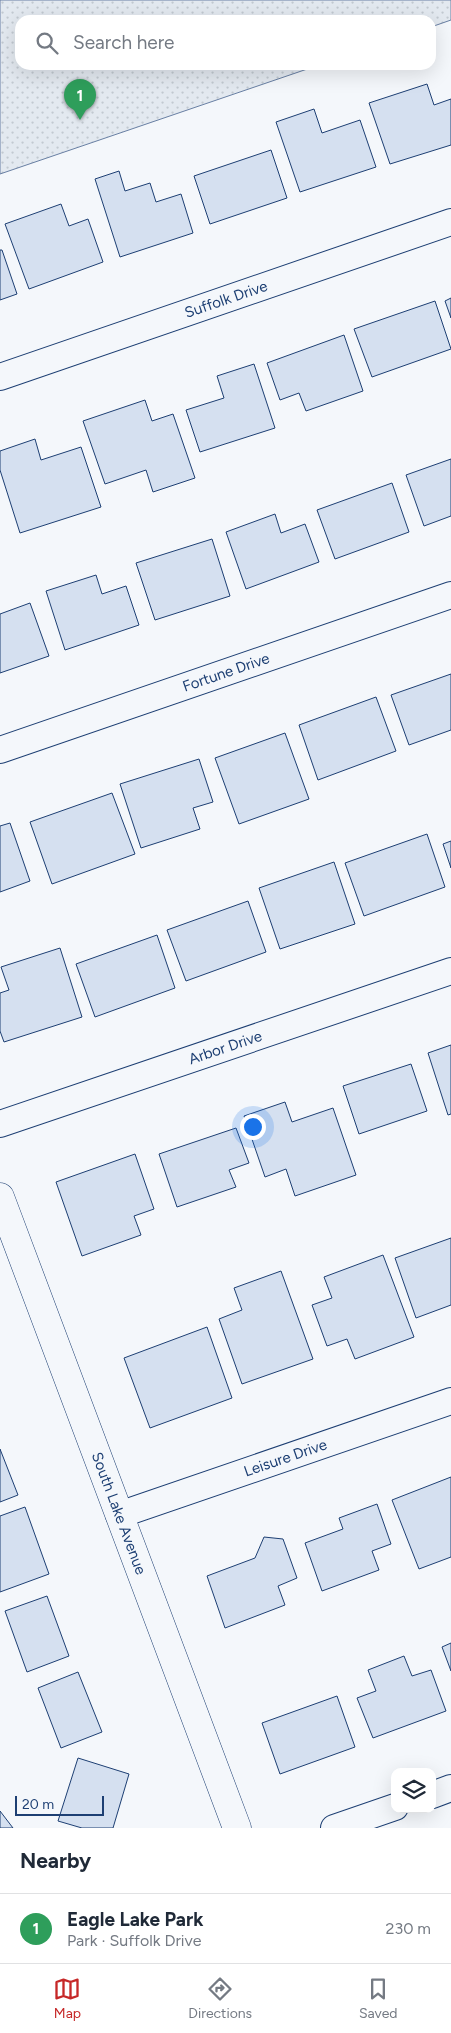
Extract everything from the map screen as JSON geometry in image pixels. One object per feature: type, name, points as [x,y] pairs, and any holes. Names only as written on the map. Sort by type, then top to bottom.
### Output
[{"type":"street","name":"Suffolk Drive","points":[[0,377],[451,222]]},
{"type":"street","name":"Fortune Drive","points":[[0,750],[451,595]]},
{"type":"street","name":"Arbor Drive","points":[[0,1124],[451,971]]},
{"type":"street","name":"South Lake Avenue","points":[[0,1197],[237,1828]]},
{"type":"street","name":"Leisure Drive","points":[[119,1515],[451,1401]]},
{"type":"street","points":[[436,1794],[451,1788]]},
{"type":"street","points":[[334,1828],[391,1808]]},
{"type":"shaded area","points":[[0,0],[451,0],[451,20],[436,25],[436,15],[15,15],[15,70],[304,70],[0,174]]},
{"type":"building","points":[[427,84],[434,105],[451,99],[451,145],[390,164],[369,103]]},
{"type":"building","points":[[314,109],[322,133],[360,120],[376,167],[300,192],[276,122]]},
{"type":"building","points":[[271,150],[287,198],[210,224],[194,176]]},
{"type":"building","points":[[119,171],[125,191],[150,183],[156,202],[181,194],[193,233],[120,257],[95,179]]},
{"type":"building","points":[[61,204],[69,226],[88,219],[103,262],[29,289],[5,224]]},
{"type":"building","points":[[0,250],[2,250],[17,294],[0,300]]},
{"type":"building","points":[[451,298],[451,318],[445,301]]},
{"type":"building","points":[[435,301],[451,349],[372,377],[354,329]]},
{"type":"building","points":[[344,335],[363,391],[306,411],[299,393],[280,400],[267,363]]},
{"type":"building","points":[[254,364],[275,428],[200,452],[186,410],[224,398],[217,376]]},
{"type":"building","points":[[145,400],[152,421],[173,414],[195,478],[153,492],[146,470],[105,484],[83,421]]},
{"type":"building","points":[[35,439],[41,460],[81,447],[101,507],[20,533],[0,470],[0,451]]},
{"type":"building","points":[[451,459],[451,516],[424,526],[406,475]]},
{"type":"building","points":[[392,483],[409,532],[335,559],[317,510]]},
{"type":"building","points":[[275,514],[281,533],[305,524],[319,562],[246,589],[226,532]]},
{"type":"building","points":[[212,539],[230,596],[155,620],[136,563]]},
{"type":"building","points":[[96,575],[102,594],[126,586],[139,625],[65,650],[46,591]]},
{"type":"building","points":[[30,603],[49,656],[0,673],[0,614]]},
{"type":"building","points":[[451,674],[451,730],[409,745],[391,695]]},
{"type":"building","points":[[376,697],[396,751],[318,780],[299,725]]},
{"type":"building","points":[[285,733],[309,799],[239,824],[215,758]]},
{"type":"building","points":[[199,759],[213,802],[193,808],[200,829],[141,848],[120,784]]},
{"type":"building","points":[[112,793],[135,854],[52,884],[30,822]]},
{"type":"building","points":[[10,823],[30,881],[0,892],[0,826]]},
{"type":"building","points":[[427,834],[445,887],[364,916],[345,863]]},
{"type":"building","points":[[451,841],[451,868],[443,844]]},
{"type":"building","points":[[334,862],[355,924],[280,949],[259,888]]},
{"type":"building","points":[[248,901],[266,952],[186,981],[167,930]]},
{"type":"building","points":[[157,935],[175,988],[95,1017],[76,964]]},
{"type":"building","points":[[60,948],[82,1017],[4,1042],[0,1031],[0,993],[9,990],[1,967]]},
{"type":"building","points":[[451,1045],[451,1114],[448,1115],[428,1053]]},
{"type":"building","points":[[411,1064],[427,1111],[359,1134],[343,1086]]},
{"type":"building","points":[[285,1102],[292,1122],[333,1108],[356,1175],[295,1196],[286,1169],[265,1177],[244,1116]]},
{"type":"building","points":[[236,1128],[249,1163],[229,1170],[236,1187],[177,1207],[159,1154]]},
{"type":"building","points":[[135,1154],[154,1209],[134,1216],[141,1235],[82,1256],[56,1182]]},
{"type":"building","points":[[451,1238],[451,1305],[416,1318],[395,1258]]},
{"type":"building","points":[[383,1255],[414,1337],[355,1359],[347,1339],[327,1346],[312,1305],[332,1298],[324,1277]]},
{"type":"building","points":[[281,1271],[313,1359],[242,1384],[219,1319],[242,1310],[234,1288]]},
{"type":"building","points":[[207,1327],[232,1398],[150,1428],[124,1358]]},
{"type":"building","points":[[0,1449],[18,1495],[0,1502]]},
{"type":"building","points":[[451,1477],[451,1557],[419,1569],[392,1500]]},
{"type":"building","points":[[377,1504],[391,1544],[372,1551],[379,1570],[322,1591],[305,1543],[343,1529],[339,1518]]},
{"type":"building","points":[[25,1507],[49,1574],[0,1592],[0,1516]]},
{"type":"building","points":[[264,1537],[283,1539],[297,1578],[278,1586],[285,1605],[225,1628],[207,1576],[255,1558]]},
{"type":"building","points":[[47,1596],[69,1656],[27,1672],[5,1611]]},
{"type":"building","points":[[451,1643],[451,1671],[442,1647]]},
{"type":"building","points":[[404,1656],[412,1676],[431,1670],[446,1711],[373,1738],[357,1698],[376,1691],[368,1670]]},
{"type":"building","points":[[78,1672],[102,1732],[61,1748],[38,1688]]},
{"type":"building","points":[[337,1696],[355,1747],[280,1774],[262,1723]]},
{"type":"building","points":[[78,1758],[129,1774],[113,1828],[82,1828],[58,1821]]},
{"type":"building","points":[[0,1811],[13,1828],[0,1828]]},
{"type":"place","name":"Eagle Lake Park","points":[[80,120]]}]
